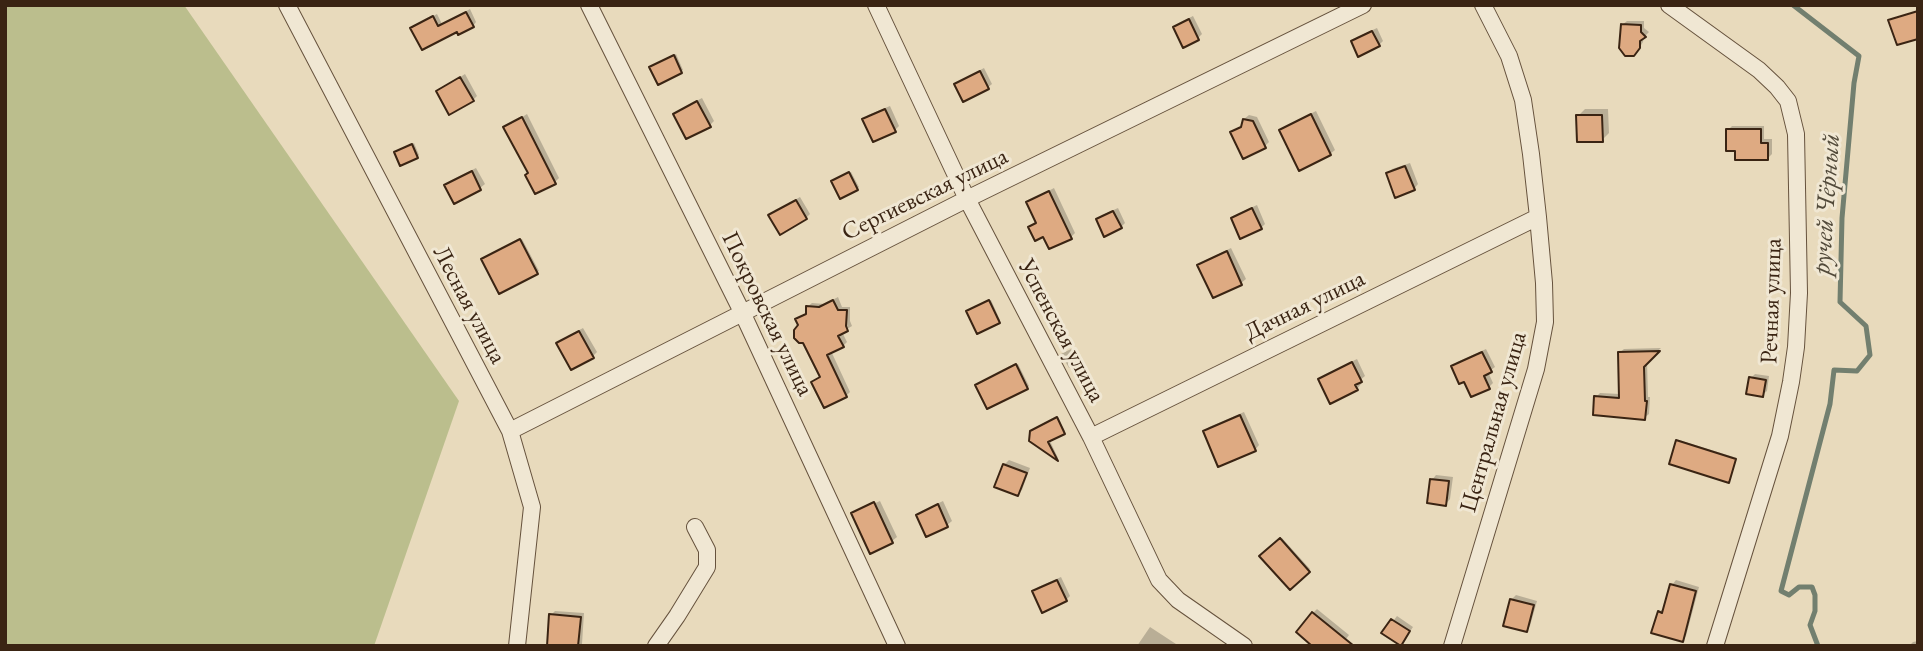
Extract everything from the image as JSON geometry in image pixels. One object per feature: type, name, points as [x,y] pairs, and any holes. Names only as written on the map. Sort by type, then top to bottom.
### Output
[{"type":"street","name":"Лесная улица","points":[[287,5],[510,431],[532,507],[517,646]]},
{"type":"street","name":"Покровская улица","points":[[589,5],[742,312],[897,646]]},
{"type":"street","name":"Успенская улица","points":[[876,5],[967,199],[1091,437],[1159,580],[1178,600],[1244,646]]},
{"type":"street","name":"Сергиевская улица","points":[[510,431],[967,199],[1363,5]]},
{"type":"street","name":"Центральная улица","points":[[1452,646],[1536,369],[1545,322],[1538,217],[1522,100],[1509,57],[1483,5]]},
{"type":"street","name":"Речная улица","points":[[1669,5],[1777,86],[1788,101],[1796,134],[1799,293],[1791,382],[1780,436],[1715,646]]},
{"type":"street","name":"Дачная улица","points":[[1091,437],[1538,217]]},
{"type":"street","points":[[656,646],[707,567],[707,550],[695,527]]},
{"type":"green space","points":[[5,5],[184,5],[459,401],[374,646],[5,646]]},
{"type":"building","points":[[1918,11],[1918,39],[1897,45],[1888,20]]},
{"type":"building","points":[[466,12],[474,27],[458,35],[457,32],[422,50],[410,28],[433,16],[438,26]]},
{"type":"building","points":[[1189,19],[1199,40],[1183,48],[1173,27]]},
{"type":"building","points":[[1621,24],[1641,25],[1641,32],[1646,37],[1640,41],[1640,48],[1634,56],[1625,56],[1619,48]]},
{"type":"building","points":[[1372,31],[1380,46],[1358,57],[1351,41]]},
{"type":"building","points":[[674,55],[682,73],[658,85],[649,67]]},
{"type":"building","points":[[980,71],[989,89],[963,102],[954,84]]},
{"type":"building","points":[[460,77],[474,101],[449,115],[436,91]]},
{"type":"building","points":[[697,101],[711,127],[686,139],[673,114]]},
{"type":"building","points":[[885,109],[896,132],[873,142],[862,119]]},
{"type":"building","points":[[1311,114],[1331,155],[1299,171],[1279,130]]},
{"type":"building","points":[[1576,115],[1602,115],[1603,142],[1577,142]]},
{"type":"building","points":[[522,117],[556,184],[535,194],[525,175],[528,173],[503,127]]},
{"type":"building","points":[[1243,119],[1253,121],[1266,148],[1243,159],[1230,132],[1241,127]]},
{"type":"building","points":[[1726,129],[1761,129],[1761,143],[1768,143],[1768,160],[1735,160],[1735,151],[1726,151]]},
{"type":"building","points":[[412,144],[418,158],[400,166],[394,152]]},
{"type":"building","points":[[1405,166],[1415,190],[1395,198],[1386,173]]},
{"type":"building","points":[[472,171],[481,190],[454,204],[444,185]]},
{"type":"building","points":[[849,172],[858,190],[840,199],[831,181]]},
{"type":"building","points":[[1049,191],[1072,239],[1049,249],[1043,237],[1035,241],[1028,227],[1036,223],[1026,202]]},
{"type":"building","points":[[796,200],[807,219],[780,235],[768,215]]},
{"type":"building","points":[[1252,208],[1262,229],[1240,239],[1231,218]]},
{"type":"building","points":[[1113,211],[1122,228],[1104,237],[1096,219]]},
{"type":"building","points":[[520,239],[538,274],[499,294],[481,259]]},
{"type":"building","points":[[1227,251],[1242,285],[1213,298],[1197,265]]},
{"type":"building","points":[[833,300],[838,310],[847,310],[848,331],[838,336],[844,347],[827,355],[847,397],[824,408],[811,382],[820,377],[803,343],[794,338],[794,330],[798,325],[795,319],[806,314],[806,306],[819,307]]},
{"type":"building","points":[[989,300],[1000,323],[977,334],[966,311]]},
{"type":"building","points":[[579,331],[594,358],[571,370],[556,343]]},
{"type":"building","points":[[1660,351],[1644,367],[1647,401],[1645,420],[1593,415],[1594,396],[1619,398],[1618,352]]},
{"type":"building","points":[[1482,352],[1492,372],[1484,376],[1490,389],[1471,397],[1464,382],[1459,384],[1451,366]]},
{"type":"building","points":[[1352,362],[1362,382],[1355,385],[1358,390],[1330,404],[1318,379]]},
{"type":"building","points":[[1016,364],[1028,389],[987,409],[975,385]]},
{"type":"building","points":[[1749,377],[1766,380],[1763,397],[1746,394]]},
{"type":"building","points":[[1240,415],[1256,451],[1218,467],[1203,431]]},
{"type":"building","points":[[1057,417],[1065,434],[1048,442],[1058,461],[1029,441],[1030,431]]},
{"type":"building","points":[[1676,440],[1736,459],[1729,483],[1669,464]]},
{"type":"building","points":[[1003,464],[1027,473],[1018,496],[994,487]]},
{"type":"building","points":[[1430,479],[1449,481],[1446,506],[1427,503]]},
{"type":"building","points":[[874,502],[893,543],[870,554],[851,513]]},
{"type":"building","points":[[938,504],[948,527],[926,537],[916,515]]},
{"type":"building","points":[[1280,538],[1310,572],[1290,590],[1259,556]]},
{"type":"building","points":[[1057,580],[1067,601],[1042,613],[1032,591]]},
{"type":"building","points":[[1670,584],[1696,591],[1683,642],[1651,633],[1658,611],[1662,613]]},
{"type":"building","points":[[1510,599],[1534,605],[1527,632],[1503,626]]},
{"type":"building","points":[[1312,612],[1354,646],[1312,646],[1296,632]]},
{"type":"building","points":[[549,614],[581,617],[578,646],[547,646]]},
{"type":"building","points":[[1391,619],[1410,631],[1401,646],[1381,633]]},
{"type":"waterway","name":"ручей Чёрный","points":[[1793,5],[1859,56],[1854,83],[1842,218],[1840,302],[1866,326],[1870,355],[1857,371],[1834,370],[1830,404],[1781,591],[1789,595],[1799,587],[1812,587],[1815,611],[1810,625],[1818,646]]}]
